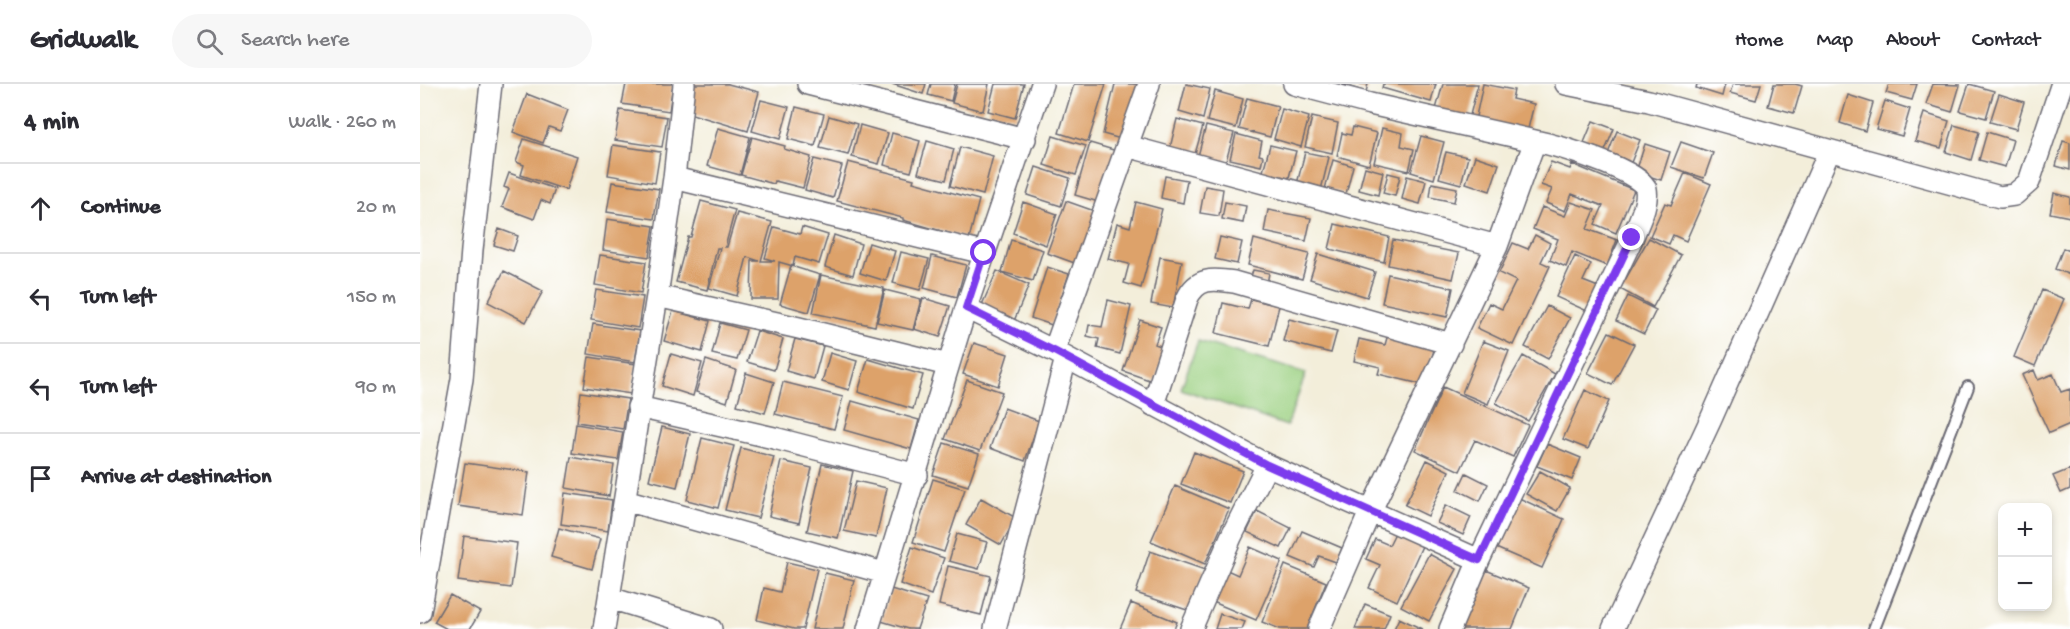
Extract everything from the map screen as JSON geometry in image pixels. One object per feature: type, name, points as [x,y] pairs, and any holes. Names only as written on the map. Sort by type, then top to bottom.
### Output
[{"type":"street","points":[[420,612],[462,379],[472,250],[491,84]]},
{"type":"street","points":[[604,629],[657,296],[674,178],[684,84]]},
{"type":"street","points":[[808,84],[1025,139]]},
{"type":"street","points":[[868,629],[917,475],[966,308],[1042,84]]},
{"type":"street","points":[[995,629],[1060,355],[1149,84]]},
{"type":"street","points":[[1294,84],[1370,104],[1564,148],[1597,159],[1641,182],[1646,190],[1646,197],[1632,238],[1479,560],[1450,629]]},
{"type":"street","points":[[1566,84],[1649,100],[1829,152],[2000,197],[2014,195],[2029,182],[2059,84]]},
{"type":"street","points":[[1318,629],[1370,512],[1497,246],[1535,141]]},
{"type":"street","points":[[1128,146],[1497,246]]},
{"type":"street","points":[[1613,629],[1711,419],[1829,152]]},
{"type":"street","points":[[674,178],[984,253]]},
{"type":"street","points":[[1153,405],[1192,288],[1202,282],[1215,279],[1234,282],[1451,344]]},
{"type":"street","points":[[657,296],[948,365]]},
{"type":"street","points":[[966,308],[1267,465],[1479,560]]},
{"type":"street","points":[[638,407],[774,438],[917,475]]},
{"type":"street","points":[[1191,629],[1231,537],[1267,465]]},
{"type":"street","points":[[625,500],[884,573]]},
{"type":"street","points":[[610,598],[711,629]]},
{"type":"lane","points":[[1874,629],[1968,387]]},
{"type":"green space","points":[[1198,341],[1306,373],[1287,426],[1181,389]]},
{"type":"building","points":[[626,84],[673,84],[669,111],[622,104]]},
{"type":"building","points":[[689,84],[728,84],[759,92],[748,131],[682,111]]},
{"type":"building","points":[[892,84],[926,84],[923,94]]},
{"type":"building","points":[[931,84],[955,84],[951,101],[928,95]]},
{"type":"building","points":[[957,84],[989,84],[983,111],[952,103]]},
{"type":"building","points":[[995,84],[1024,84],[1015,118],[988,111]]},
{"type":"building","points":[[1074,84],[1106,84],[1088,142],[1059,133]]},
{"type":"building","points":[[1115,84],[1142,86],[1128,141],[1103,134]]},
{"type":"building","points":[[1186,84],[1210,89],[1203,119],[1179,112]]},
{"type":"building","points":[[1341,84],[1368,84],[1366,92]]},
{"type":"building","points":[[1383,84],[1436,84],[1431,102],[1382,88]]},
{"type":"building","points":[[1443,84],[1478,84],[1468,123],[1436,109]]},
{"type":"building","points":[[1483,84],[1514,90],[1512,99],[1534,104],[1527,133],[1475,121]]},
{"type":"building","points":[[1697,84],[1725,84],[1722,96],[1696,88]]},
{"type":"building","points":[[1733,84],[1761,84],[1756,100],[1730,93]]},
{"type":"building","points":[[1774,84],[1802,86],[1794,113],[1768,106]]},
{"type":"building","points":[[1889,84],[1917,84],[1912,100],[1886,93]]},
{"type":"building","points":[[1933,84],[1960,85],[1952,112],[1926,104]]},
{"type":"building","points":[[1969,84],[1994,91],[1986,118],[1960,111]]},
{"type":"building","points":[[1215,91],[1243,99],[1236,128],[1207,121]]},
{"type":"building","points":[[527,94],[568,110],[560,131],[549,127],[543,143],[513,132]]},
{"type":"building","points":[[1999,94],[2024,102],[2016,129],[1990,122]]},
{"type":"building","points":[[1848,95],[1873,103],[1865,131],[1840,123]]},
{"type":"building","points":[[1247,98],[1278,106],[1270,137],[1239,129]]},
{"type":"building","points":[[761,100],[789,107],[780,139],[752,131]]},
{"type":"building","points":[[1885,101],[1910,109],[1902,136],[1876,129]]},
{"type":"building","points":[[796,107],[824,114],[815,146],[788,139]]},
{"type":"building","points":[[1282,109],[1309,117],[1301,147],[1274,139]]},
{"type":"building","points":[[620,110],[667,117],[662,147],[615,140]]},
{"type":"building","points":[[1924,113],[1949,121],[1941,148],[1915,141]]},
{"type":"building","points":[[829,116],[857,124],[848,155],[820,148]]},
{"type":"building","points":[[1312,117],[1338,123],[1332,153],[1305,147]]},
{"type":"building","points":[[1177,119],[1203,126],[1195,154],[1170,148]]},
{"type":"building","points":[[1593,121],[1614,129],[1604,153],[1583,145]]},
{"type":"building","points":[[860,125],[888,133],[879,164],[852,157]]},
{"type":"building","points":[[1954,125],[1979,132],[1971,160],[1946,152]]},
{"type":"building","points":[[1206,126],[1234,133],[1226,161],[1198,156]]},
{"type":"building","points":[[1353,127],[1377,133],[1369,165],[1337,156],[1342,133],[1351,135]]},
{"type":"building","points":[[718,128],[750,137],[740,175],[707,166]]},
{"type":"building","points":[[1382,128],[1403,133],[1401,146],[1414,149],[1409,171],[1374,163]]},
{"type":"building","points":[[1617,131],[1640,140],[1630,165],[1607,156]]},
{"type":"building","points":[[1987,132],[2013,140],[2005,167],[1979,160]]},
{"type":"building","points":[[892,133],[920,141],[911,172],[884,165]]},
{"type":"building","points":[[1236,134],[1262,141],[1259,155],[1263,156],[1261,166],[1230,159]]},
{"type":"building","points":[[1053,136],[1086,146],[1076,175],[1044,165]]},
{"type":"building","points":[[1421,136],[1444,142],[1434,179],[1411,172]]},
{"type":"building","points":[[752,137],[785,146],[784,149],[811,157],[803,188],[775,181],[774,184],[741,175]]},
{"type":"building","points":[[524,139],[577,156],[566,190],[521,175],[524,165],[516,162]]},
{"type":"building","points":[[927,141],[954,149],[946,180],[918,173]]},
{"type":"building","points":[[2063,141],[2070,143],[2070,170],[2056,166]]},
{"type":"building","points":[[1681,142],[1713,153],[1704,178],[1671,167]]},
{"type":"building","points":[[1090,143],[1117,151],[1102,203],[1075,195]]},
{"type":"building","points":[[1645,144],[1670,152],[1661,180],[1636,172]]},
{"type":"building","points":[[613,145],[660,152],[655,183],[608,175]]},
{"type":"building","points":[[1270,145],[1296,151],[1287,185],[1261,179]]},
{"type":"building","points":[[960,147],[993,156],[983,195],[950,186]]},
{"type":"building","points":[[1305,152],[1329,157],[1321,190],[1297,184]]},
{"type":"building","points":[[1446,152],[1468,157],[1461,184],[1439,178]]},
{"type":"building","points":[[1475,156],[1499,164],[1490,191],[1466,183]]},
{"type":"building","points":[[814,159],[842,166],[833,198],[805,190]]},
{"type":"building","points":[[1333,160],[1353,166],[1346,194],[1325,189]]},
{"type":"building","points":[[848,162],[914,179],[913,182],[979,200],[969,239],[903,220],[903,218],[837,201]]},
{"type":"building","points":[[1551,162],[1570,169],[1572,164],[1634,190],[1616,233],[1595,224],[1603,206],[1572,194],[1565,211],[1546,203],[1552,189],[1541,185]]},
{"type":"building","points":[[1036,167],[1070,178],[1061,206],[1027,195]]},
{"type":"building","points":[[1365,167],[1383,172],[1378,195],[1359,190]]},
{"type":"building","points":[[509,173],[555,189],[550,204],[541,200],[534,219],[502,207],[509,189],[504,187]]},
{"type":"building","points":[[1388,173],[1400,176],[1395,196],[1383,193]]},
{"type":"building","points":[[1685,173],[1711,184],[1686,241],[1673,235],[1669,244],[1650,236],[1665,203],[1671,205]]},
{"type":"building","points":[[1165,176],[1187,180],[1183,203],[1161,198]]},
{"type":"building","points":[[1407,176],[1426,181],[1420,204],[1402,199]]},
{"type":"building","points":[[612,182],[659,189],[654,219],[607,212]]},
{"type":"building","points":[[1432,183],[1457,188],[1454,202],[1430,197]]},
{"type":"building","points":[[1205,186],[1223,189],[1219,216],[1200,213]]},
{"type":"building","points":[[2054,193],[2070,197],[2070,217],[2050,213]]},
{"type":"building","points":[[701,201],[735,210],[725,247],[727,247],[737,213],[772,222],[761,261],[775,261],[765,258],[774,227],[800,234],[802,227],[828,235],[819,264],[795,257],[793,266],[779,262],[778,299],[751,299],[752,261],[759,261],[747,257],[737,296],[709,288],[720,248],[717,248],[707,290],[676,282],[688,237],[691,237]]},
{"type":"building","points":[[1066,201],[1100,213],[1080,265],[1047,253]]},
{"type":"building","points":[[1023,202],[1057,214],[1046,245],[1013,233]]},
{"type":"building","points":[[1136,202],[1162,209],[1141,288],[1124,283],[1129,264],[1108,259],[1117,223],[1130,227]]},
{"type":"building","points":[[1225,202],[1246,206],[1243,223],[1222,219]]},
{"type":"building","points":[[1571,202],[1595,210],[1587,229],[1617,240],[1607,266],[1572,252],[1566,267],[1550,260],[1558,239],[1533,229],[1542,207],[1565,216]]},
{"type":"building","points":[[1268,210],[1311,218],[1306,241],[1264,232]]},
{"type":"building","points":[[607,219],[654,226],[649,257],[603,250]]},
{"type":"building","points":[[1335,224],[1389,237],[1384,262],[1329,249]]},
{"type":"building","points":[[499,229],[518,236],[513,251],[494,245]]},
{"type":"building","points":[[834,235],[861,244],[853,275],[825,267]]},
{"type":"building","points":[[1535,235],[1550,243],[1541,262],[1550,266],[1513,345],[1477,328],[1489,303],[1502,309],[1516,281],[1499,273],[1513,243],[1528,249]]},
{"type":"building","points":[[1220,237],[1242,242],[1237,264],[1215,259]]},
{"type":"building","points":[[1649,238],[1681,255],[1653,307],[1620,289]]},
{"type":"building","points":[[1254,239],[1309,254],[1302,279],[1248,265]]},
{"type":"building","points":[[1011,240],[1043,250],[1033,281],[1002,272]]},
{"type":"building","points":[[1393,240],[1459,253],[1453,279],[1388,265]]},
{"type":"building","points":[[869,243],[895,251],[886,281],[860,273]]},
{"type":"building","points":[[2063,248],[2070,251],[2070,275],[2055,269]]},
{"type":"building","points":[[901,252],[929,259],[920,290],[893,283]]},
{"type":"building","points":[[1318,254],[1375,272],[1367,297],[1310,279]]},
{"type":"building","points":[[600,255],[646,262],[641,293],[595,285]]},
{"type":"building","points":[[932,256],[966,265],[957,297],[924,288]]},
{"type":"building","points":[[1575,256],[1591,264],[1583,281],[1598,287],[1587,311],[1556,297]]},
{"type":"building","points":[[1160,257],[1182,261],[1173,308],[1151,304]]},
{"type":"building","points":[[791,266],[820,275],[809,312],[780,304]]},
{"type":"building","points":[[1047,267],[1069,274],[1052,325],[1031,318]]},
{"type":"building","points":[[1253,270],[1269,273],[1267,284],[1250,280]]},
{"type":"building","points":[[504,271],[543,291],[526,322],[488,302]]},
{"type":"building","points":[[997,271],[1029,285],[1014,321],[981,307]]},
{"type":"building","points":[[1388,274],[1453,288],[1447,317],[1382,303]]},
{"type":"building","points":[[821,275],[884,288],[875,326],[813,313]]},
{"type":"building","points":[[596,290],[643,297],[638,328],[591,320]]},
{"type":"building","points":[[885,290],[921,299],[913,330],[877,322]]},
{"type":"building","points":[[2042,290],[2064,299],[2035,366],[2014,357]]},
{"type":"building","points":[[1628,296],[1656,310],[1644,334],[1616,321]]},
{"type":"building","points":[[923,298],[950,306],[940,337],[914,329]]},
{"type":"building","points":[[1251,299],[1279,306],[1269,346],[1216,333],[1223,303],[1248,309]]},
{"type":"building","points":[[1108,300],[1131,306],[1120,354],[1097,348],[1099,339],[1087,336],[1089,325],[1102,327]]},
{"type":"building","points":[[1547,306],[1570,318],[1548,359],[1525,347]]},
{"type":"building","points":[[673,311],[710,321],[702,352],[664,341]]},
{"type":"building","points":[[1289,319],[1337,331],[1331,353],[1283,341]]},
{"type":"building","points":[[1140,320],[1161,327],[1155,344],[1166,348],[1155,382],[1123,371]]},
{"type":"building","points":[[720,323],[746,330],[737,360],[712,354]]},
{"type":"building","points":[[593,324],[640,331],[635,362],[588,354]]},
{"type":"building","points":[[757,331],[783,339],[774,370],[747,362]]},
{"type":"building","points":[[1609,332],[1634,344],[1612,385],[1588,373]]},
{"type":"building","points":[[1388,334],[1435,346],[1425,385],[1378,374],[1380,367],[1354,361],[1359,339],[1385,345]]},
{"type":"building","points":[[795,339],[823,346],[814,379],[786,371]]},
{"type":"building","points":[[1483,341],[1509,351],[1488,404],[1462,393]]},
{"type":"building","points":[[974,343],[1008,354],[998,386],[963,374]]},
{"type":"building","points":[[830,353],[857,361],[849,390],[822,382]]},
{"type":"building","points":[[671,354],[702,363],[693,396],[662,386]]},
{"type":"building","points":[[1523,356],[1555,374],[1528,421],[1496,403]]},
{"type":"building","points":[[589,357],[636,364],[631,394],[584,387]]},
{"type":"building","points":[[868,359],[923,375],[913,409],[858,392]]},
{"type":"building","points":[[706,360],[736,370],[727,402],[696,392]]},
{"type":"building","points":[[2034,370],[2038,380],[2053,374],[2061,392],[2070,389],[2070,424],[2049,433],[2022,375]]},
{"type":"building","points":[[746,373],[774,382],[765,413],[737,405]]},
{"type":"building","points":[[967,380],[1002,392],[980,451],[945,439]]},
{"type":"building","points":[[783,382],[843,397],[834,429],[775,414]]},
{"type":"building","points":[[1443,387],[1528,425],[1513,457],[1475,440],[1460,471],[1415,450]]},
{"type":"building","points":[[1585,390],[1609,401],[1588,449],[1563,439]]},
{"type":"building","points":[[581,392],[628,399],[623,429],[577,422]]},
{"type":"building","points":[[852,401],[919,420],[911,449],[844,430]]},
{"type":"building","points":[[1004,408],[1039,421],[1025,461],[990,448]]},
{"type":"building","points":[[576,424],[623,432],[618,460],[572,453]]},
{"type":"building","points":[[662,427],[690,434],[677,487],[649,480]]},
{"type":"building","points":[[702,438],[734,446],[718,508],[687,500]]},
{"type":"building","points":[[944,443],[979,454],[968,486],[933,475]]},
{"type":"building","points":[[1547,444],[1581,458],[1572,480],[1537,466]]},
{"type":"building","points":[[741,448],[774,457],[758,518],[725,510]]},
{"type":"building","points":[[1194,452],[1243,471],[1230,503],[1181,484]]},
{"type":"building","points":[[571,457],[614,465],[609,496],[566,488]]},
{"type":"building","points":[[1427,460],[1449,471],[1428,516],[1405,505]]},
{"type":"building","points":[[781,461],[812,468],[799,523],[769,516]]},
{"type":"building","points":[[465,463],[529,472],[523,515],[458,506]]},
{"type":"building","points":[[822,464],[853,471],[838,538],[807,531]]},
{"type":"building","points":[[2070,469],[2070,489],[2061,493],[2053,476]]},
{"type":"building","points":[[1540,471],[1570,488],[1557,511],[1526,494]]},
{"type":"building","points":[[1466,473],[1488,484],[1480,501],[1458,490]]},
{"type":"building","points":[[933,479],[965,489],[944,552],[913,542]]},
{"type":"building","points":[[856,481],[887,488],[876,538],[844,531]]},
{"type":"building","points":[[1175,486],[1229,509],[1205,564],[1151,541]]},
{"type":"building","points":[[565,493],[612,500],[608,531],[561,524]]},
{"type":"building","points":[[981,498],[1016,518],[1001,545],[966,525]]},
{"type":"building","points":[[1519,498],[1564,519],[1542,568],[1496,548]]},
{"type":"building","points":[[1446,505],[1471,517],[1463,535],[1437,523]]},
{"type":"building","points":[[1257,511],[1291,528],[1281,548],[1247,532]]},
{"type":"building","points":[[559,528],[600,539],[592,569],[551,557]]},
{"type":"building","points":[[1302,531],[1342,548],[1336,562],[1319,556],[1314,567],[1290,557]]},
{"type":"building","points":[[1395,533],[1422,546],[1397,601],[1369,588],[1380,565],[1366,559],[1375,539],[1389,545]]},
{"type":"building","points":[[957,534],[987,542],[979,569],[949,561]]},
{"type":"building","points":[[464,536],[517,543],[511,588],[458,581]]},
{"type":"building","points":[[912,547],[944,558],[931,595],[900,584]]},
{"type":"building","points":[[1250,547],[1282,561],[1256,620],[1213,602],[1227,570],[1238,575]]},
{"type":"building","points":[[1150,551],[1205,570],[1190,611],[1136,593]]},
{"type":"building","points":[[1429,554],[1457,569],[1429,621],[1401,606]]},
{"type":"building","points":[[787,562],[817,569],[803,629],[757,620],[764,588],[780,592]]},
{"type":"building","points":[[1285,565],[1326,582],[1307,629],[1280,629],[1262,622]]},
{"type":"building","points":[[948,566],[991,576],[981,615],[939,605]]},
{"type":"building","points":[[1486,570],[1529,588],[1512,629],[1461,629]]},
{"type":"building","points":[[825,573],[854,580],[843,629],[812,629]]},
{"type":"building","points":[[891,589],[927,600],[917,629],[908,629],[881,621]]},
{"type":"building","points":[[450,595],[480,612],[470,629],[447,629],[434,622]]},
{"type":"building","points":[[1131,603],[1177,622],[1174,629],[1120,629]]},
{"type":"building","points":[[1365,604],[1390,614],[1384,629],[1355,629]]},
{"type":"building","points":[[1220,614],[1245,622],[1242,629],[1215,629]]},
{"type":"building","points":[[1399,618],[1422,629],[1394,629]]},
{"type":"route","points":[[984,253],[966,308],[1054,351],[1267,465],[1479,560],[1632,238]]}]
